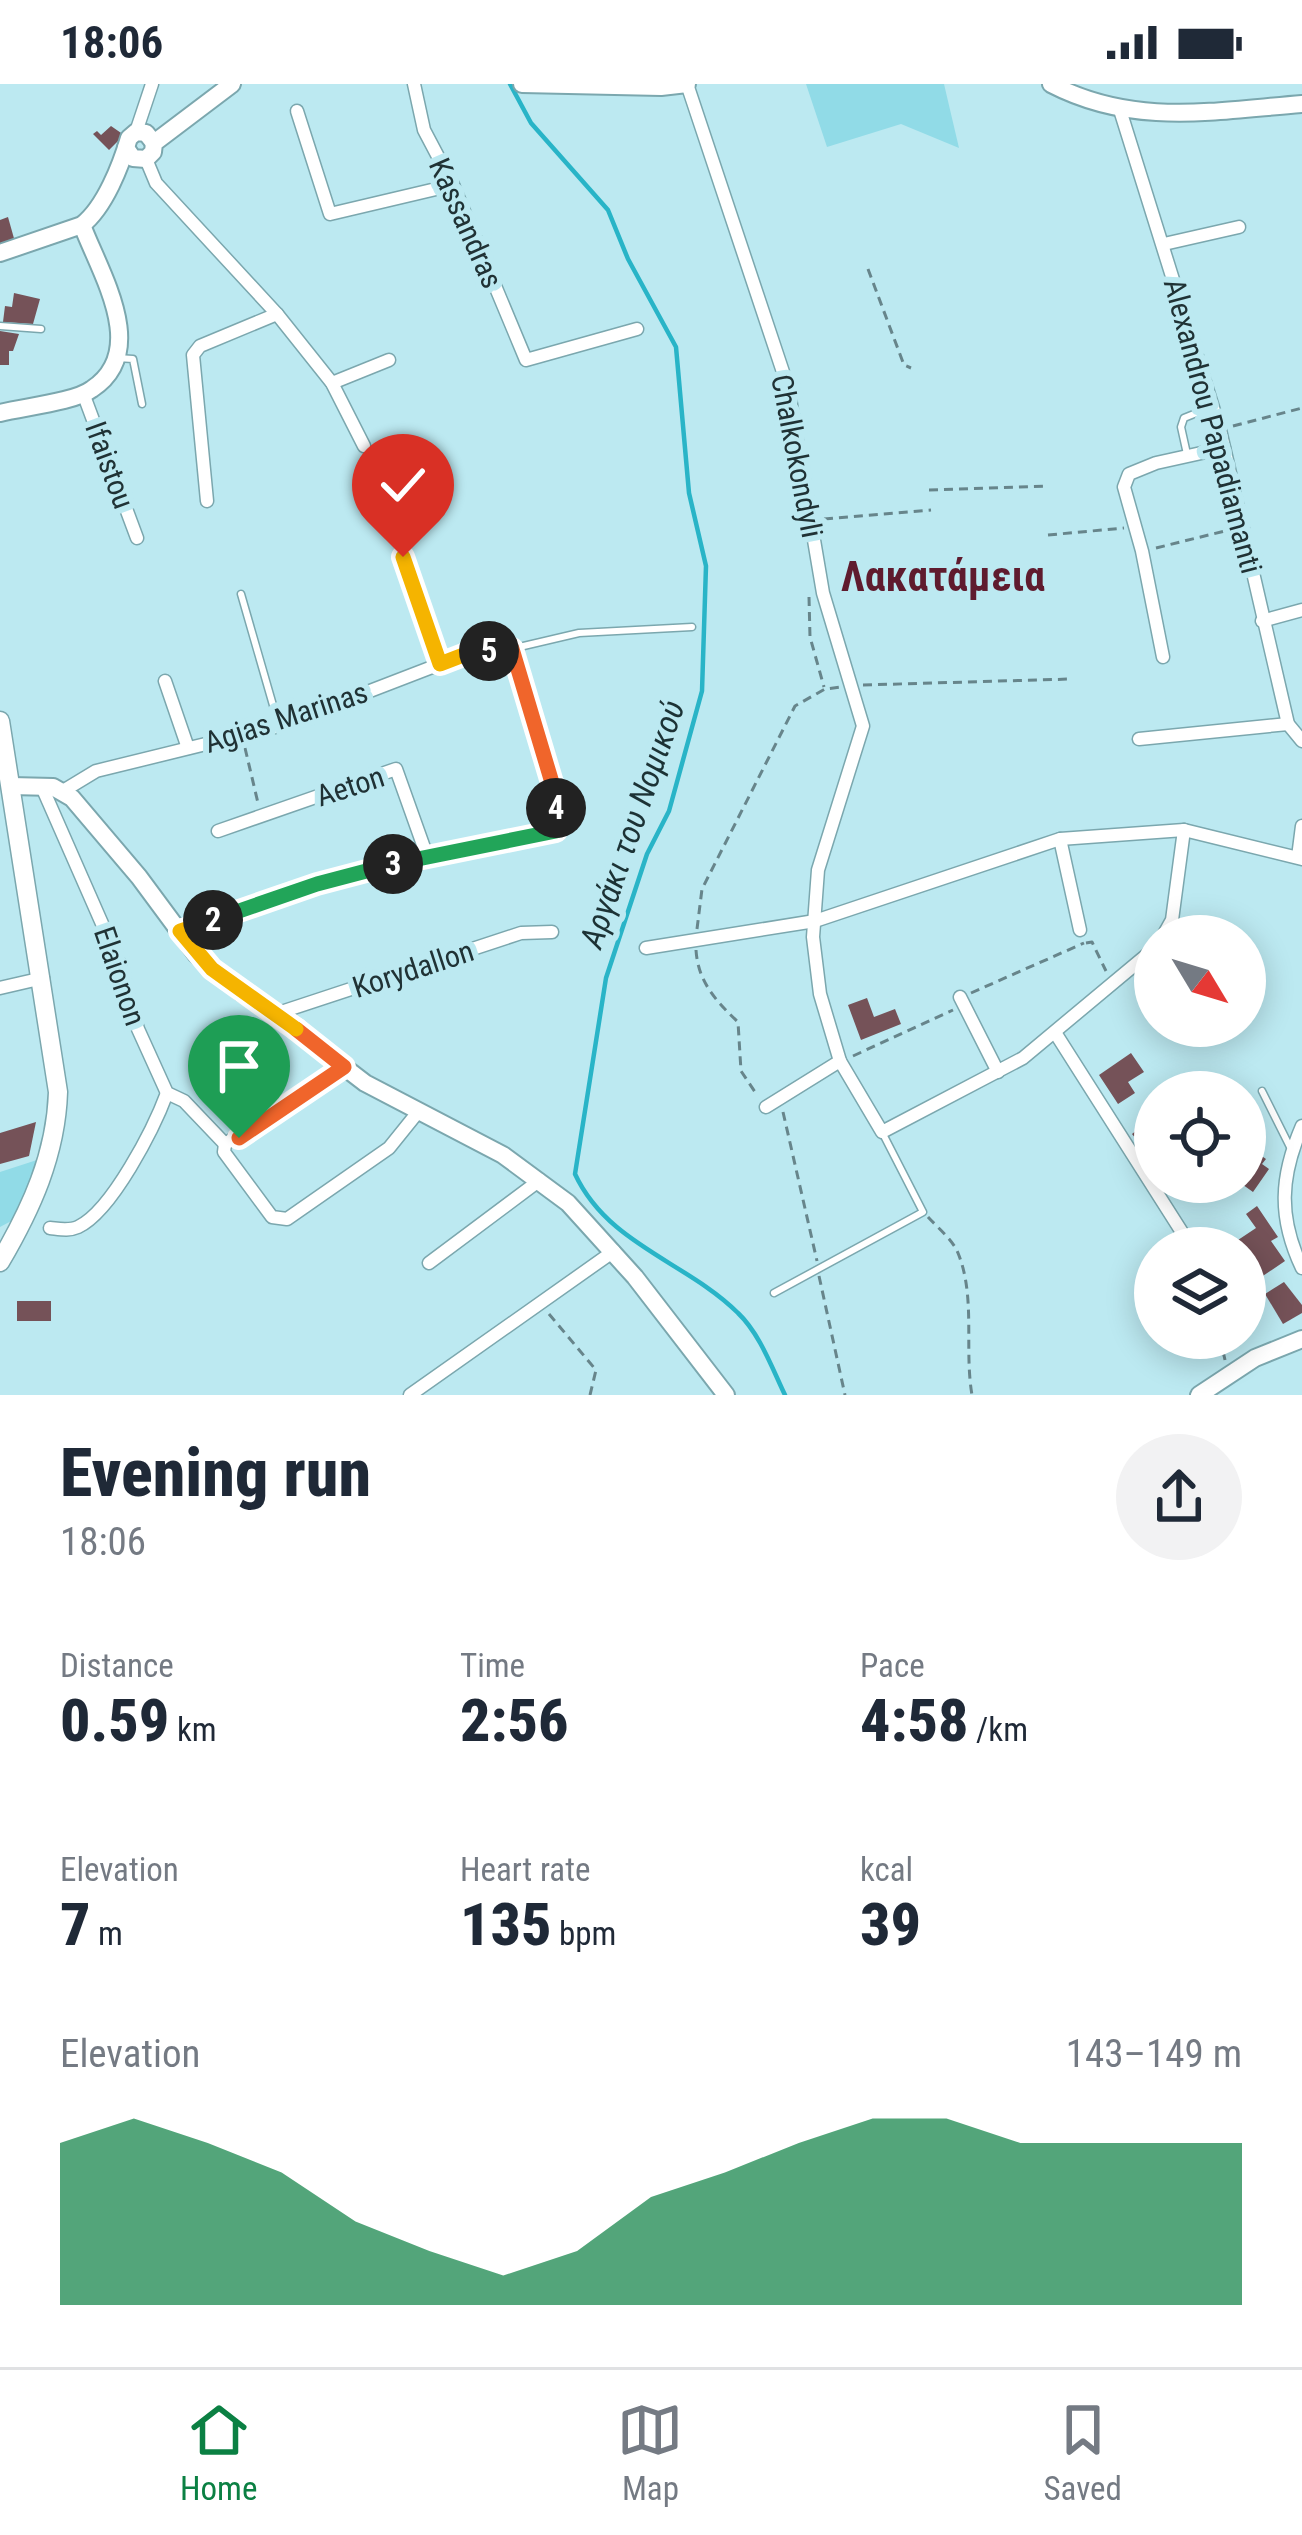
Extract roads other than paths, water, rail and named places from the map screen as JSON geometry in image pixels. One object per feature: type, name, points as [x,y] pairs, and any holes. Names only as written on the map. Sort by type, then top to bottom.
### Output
[{"type":"main road","points":[[0,722],[58,1092],[51,1151],[23,1223],[0,1262]]},
{"type":"main road","points":[[0,1240],[23,1223]]},
{"type":"street","points":[[0,253],[82,225],[93,216],[131,140],[152,84]]},
{"type":"street","points":[[104,196],[232,84]]},
{"type":"street","name":"Kassandras","points":[[414,84],[424,130],[454,184],[526,360],[638,328]]},
{"type":"street","points":[[525,84],[687,84]]},
{"type":"street","name":"Chalkokondyli","points":[[687,84],[788,387],[823,593],[863,726],[818,870],[815,921],[820,994],[840,1061],[882,1132]]},
{"type":"street","points":[[1051,84],[1120,110],[1162,115],[1302,104]]},
{"type":"street","name":"Alexandrou Papadiamanti","points":[[1120,110],[1220,430],[1288,724],[1302,741]]},
{"type":"street","points":[[297,111],[330,214],[454,184]]},
{"type":"street","points":[[131,140],[150,135],[148,154],[156,183],[278,314],[332,383],[364,446]]},
{"type":"street","points":[[131,140],[133,158],[148,154]]},
{"type":"street","points":[[0,413],[91,391],[117,358],[121,327],[82,225]]},
{"type":"street","points":[[1164,244],[1239,227]]},
{"type":"street","points":[[207,501],[193,356],[200,346],[278,314]]},
{"type":"street","points":[[332,383],[389,360]]},
{"type":"street","name":"Ifaistou","points":[[83,393],[137,538]]},
{"type":"street","points":[[1163,656],[1124,487],[1129,474],[1224,448]]},
{"type":"street","points":[[1262,621],[1302,610]]},
{"type":"street","points":[[180,931],[317,884],[556,831],[556,796],[512,649]]},
{"type":"street","name":"Agias Marinas","points":[[63,791],[96,771],[279,726],[466,654],[512,649]]},
{"type":"street","points":[[165,681],[188,748]]},
{"type":"street","points":[[1139,739],[1288,724]]},
{"type":"street","name":"Aeton","points":[[218,831],[396,769],[427,856]]},
{"type":"street","points":[[11,786],[63,791],[212,969],[344,1067],[540,1180],[614,1251],[726,1395]]},
{"type":"street","name":"Elaionon","points":[[42,787],[118,960],[138,1029],[167,1093],[184,1101],[225,1144],[224,1151],[272,1217],[287,1219],[389,1148],[418,1112]]},
{"type":"street","points":[[646,948],[815,921],[1060,839],[1184,830],[1300,858],[1302,826]]},
{"type":"street","points":[[1173,915],[1184,830]]},
{"type":"street","points":[[1060,839],[1080,931]]},
{"type":"street","name":"Korydallon","points":[[275,1014],[521,933],[552,932]]},
{"type":"street","points":[[882,1132],[998,1072],[1056,1034],[1134,966]]},
{"type":"street","points":[[0,988],[43,978]]},
{"type":"street","points":[[962,1001],[998,1072]]},
{"type":"street","points":[[1056,1034],[1179,1227]]},
{"type":"street","points":[[766,1107],[840,1061]]},
{"type":"street","points":[[225,1144],[344,1067]]},
{"type":"street","points":[[50,1228],[67,1230],[93,1216],[142,1153],[167,1093]]},
{"type":"street","points":[[1302,1126],[1283,1185],[1284,1219],[1302,1268]]},
{"type":"street","points":[[429,1263],[540,1180]]},
{"type":"street","points":[[410,1395],[614,1251]]},
{"type":"street","points":[[1198,1395],[1228,1373],[1302,1339]]},
{"type":"lane","points":[[0,326],[40,329]]},
{"type":"lane","points":[[117,358],[133,359],[142,404]]},
{"type":"lane","points":[[1187,456],[1181,427],[1184,418],[1213,407]]},
{"type":"lane","points":[[403,557],[440,664]]},
{"type":"lane","points":[[241,594],[279,726]]},
{"type":"lane","points":[[512,649],[579,633],[692,627]]},
{"type":"lane","points":[[1266,1099],[1292,1150]]},
{"type":"lane","points":[[774,1293],[922,1211],[882,1132]]},
{"type":"waterway","name":"Αργάκι του Νομικού","points":[[510,84],[531,123],[608,210],[628,259],[676,347],[689,493],[706,566],[702,691],[669,811],[647,854],[606,978],[575,1174],[607,1218],[718,1295],[746,1321],[785,1395]]},
{"type":"district","name":"Λακατάμεια","points":[[943,576]]}]
